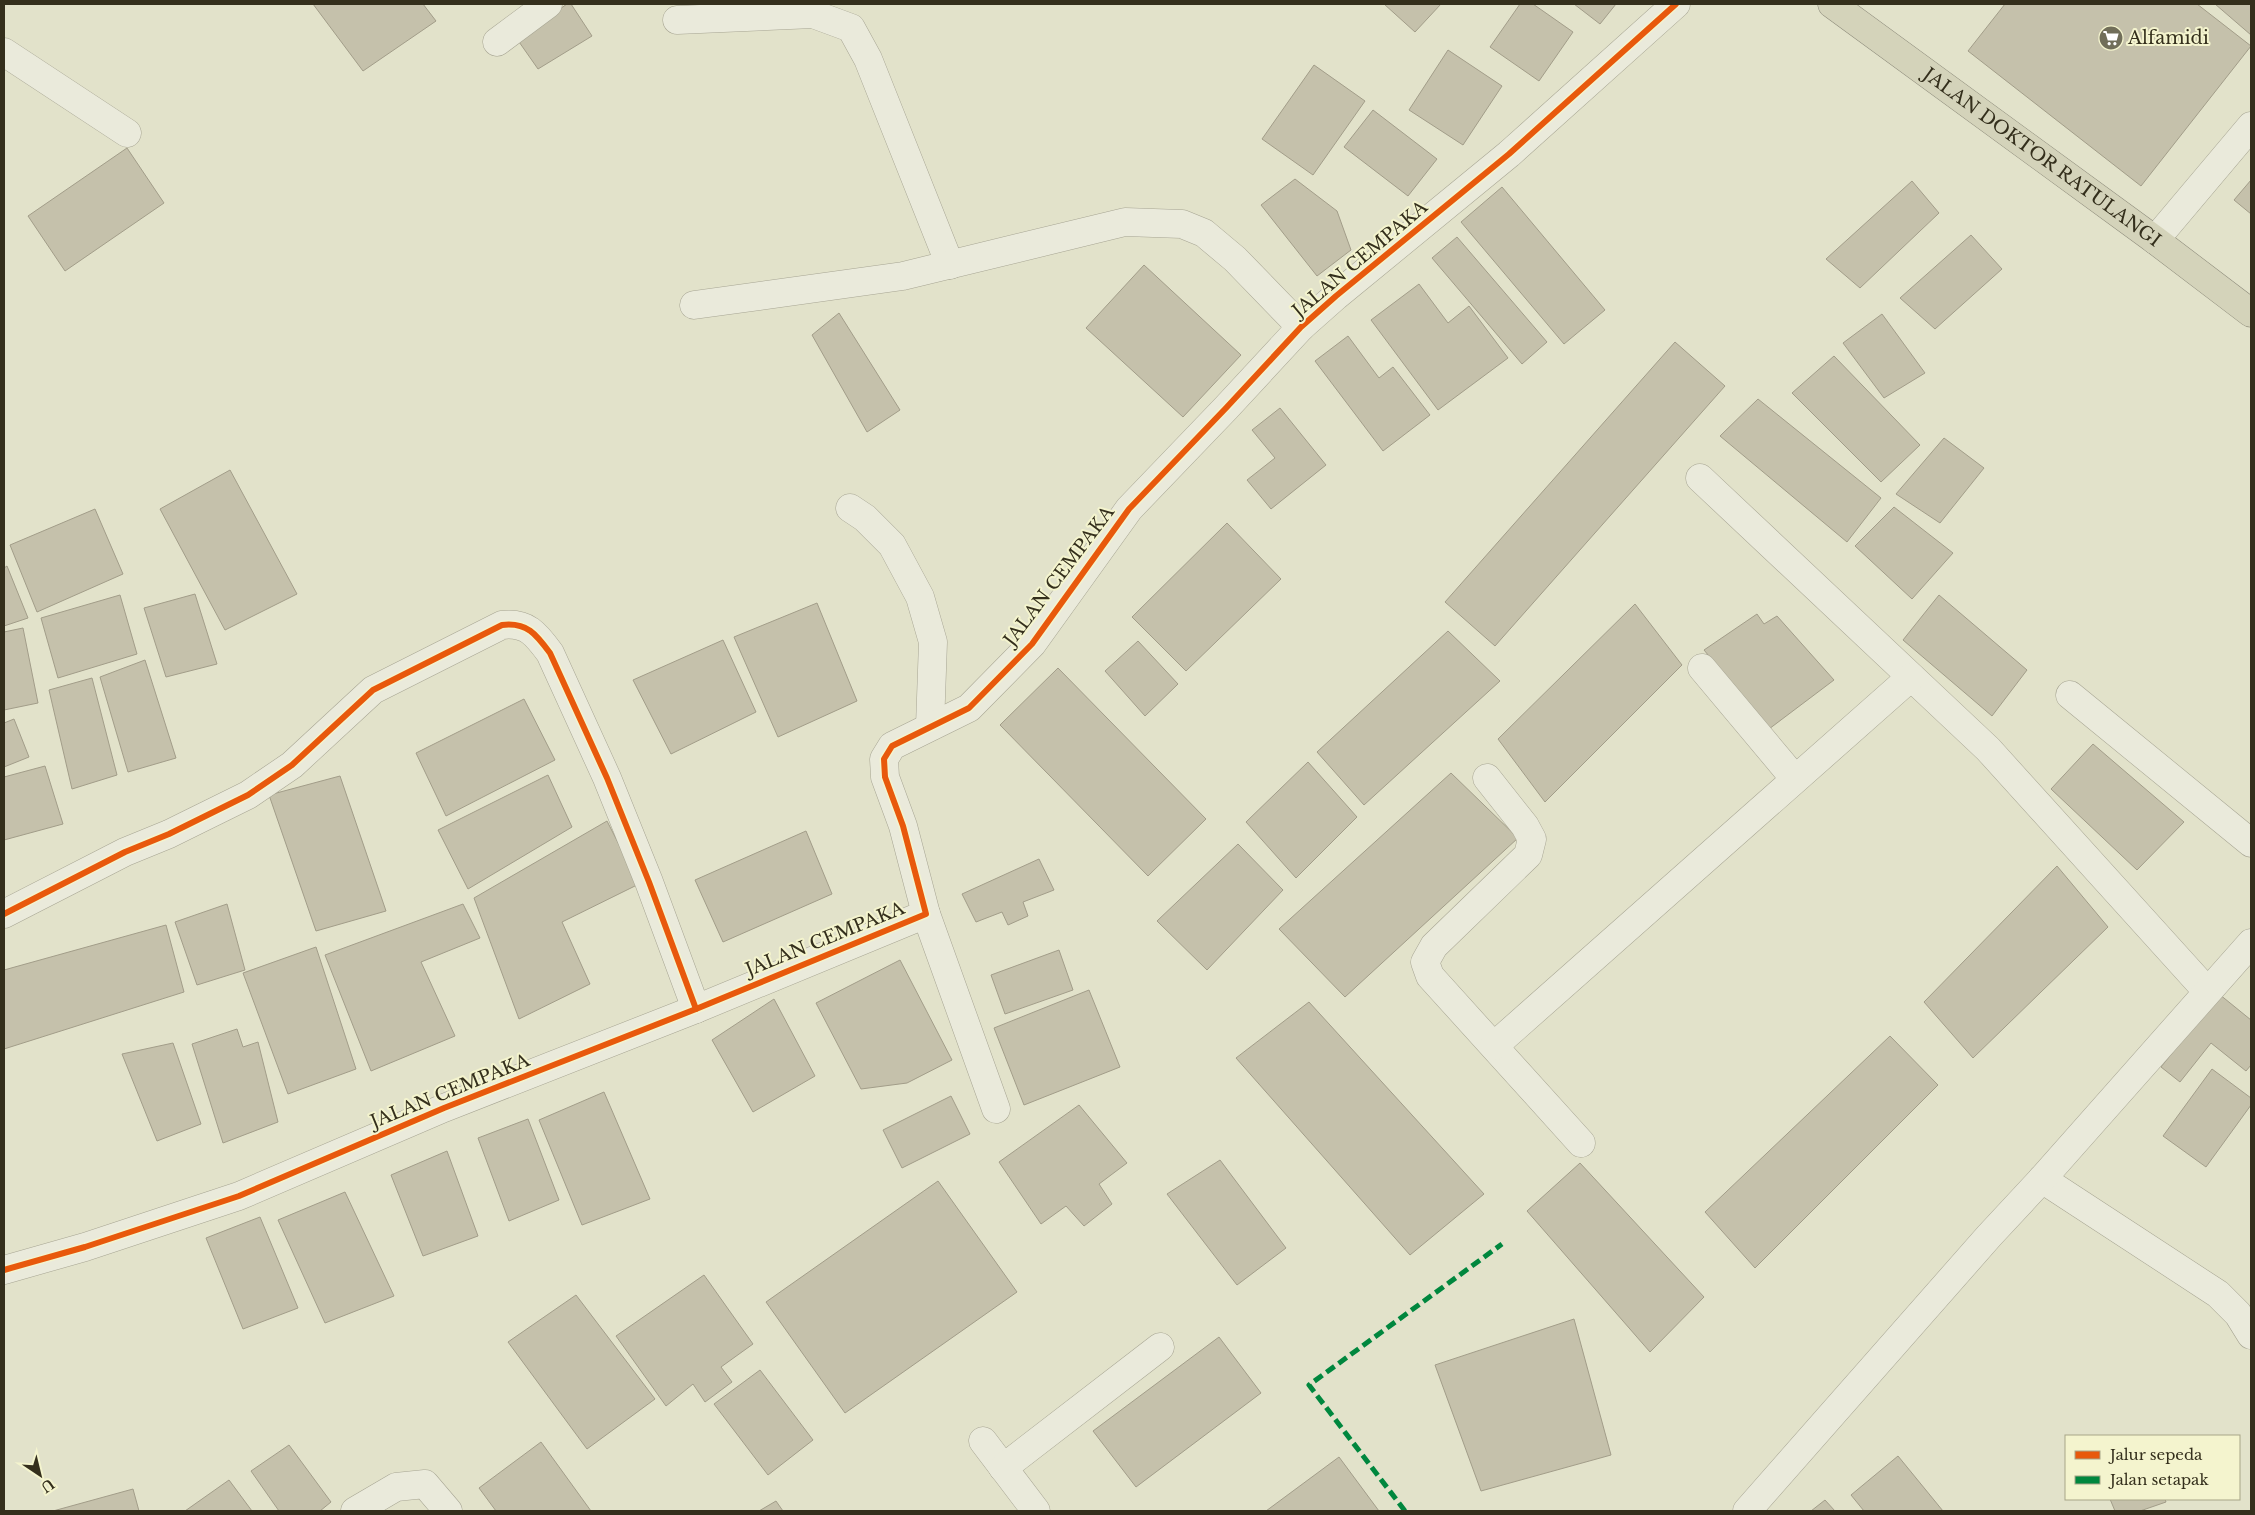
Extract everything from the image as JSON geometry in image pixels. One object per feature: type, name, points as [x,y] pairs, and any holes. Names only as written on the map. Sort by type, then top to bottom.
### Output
[{"type":"highway","name":"JALAN DOKTOR RATULANGI","points":[[1832,4],[2155,240],[2251,313]]},
{"type":"street","points":[[497,42],[548,4]]},
{"type":"street","name":"JALAN CEMPAKA","points":[[4,1270],[85,1247],[239,1196],[444,1108],[696,1009],[926,914],[902,826],[885,777],[884,759],[892,746],[969,708],[1032,644],[1129,509],[1301,327],[1509,154],[1676,4]]},
{"type":"street","points":[[677,20],[813,14],[851,28],[868,59],[950,266]]},
{"type":"street","points":[[4,52],[127,133]]},
{"type":"street","points":[[2155,240],[2251,126]]},
{"type":"street","points":[[694,305],[903,276],[1124,222],[1182,224],[1204,233],[1235,259],[1301,327]]},
{"type":"street","points":[[1700,478],[1988,749],[2207,991]]},
{"type":"street","points":[[850,508],[865,518],[892,546],[920,596],[933,642],[930,726]]},
{"type":"street","points":[[4,914],[125,852],[169,834],[242,799],[292,765],[373,690],[502,625],[516,623],[539,637],[550,653],[607,778],[649,882],[696,1009]]},
{"type":"street","points":[[1702,668],[1795,780]]},
{"type":"street","points":[[1494,1046],[1911,677]]},
{"type":"street","points":[[2070,695],[2251,843]]},
{"type":"street","points":[[1487,778],[1525,826],[1532,839],[1528,855],[1434,946],[1425,962],[1430,976],[1581,1143]]},
{"type":"street","points":[[926,914],[996,1109]]},
{"type":"street","points":[[1747,1511],[1989,1236],[2251,944]]},
{"type":"street","points":[[2042,1179],[2218,1294],[2238,1314],[2251,1335]]},
{"type":"street","points":[[1003,1468],[1160,1347]]},
{"type":"street","points":[[983,1441],[1036,1511]]},
{"type":"street","points":[[355,1511],[396,1487],[425,1484],[448,1511]]},
{"type":"building","points":[[313,4],[423,4],[436,21],[363,71]]},
{"type":"building","points":[[567,4],[571,4],[592,36],[538,69],[517,39]]},
{"type":"building","points":[[1384,4],[1441,4],[1415,32]]},
{"type":"building","points":[[1520,4],[1533,4],[1573,32],[1539,81],[1490,47]]},
{"type":"building","points":[[1574,4],[1616,4],[1600,24]]},
{"type":"building","points":[[2005,4],[2197,4],[2251,46],[2141,186],[1968,51]]},
{"type":"building","points":[[2215,4],[2251,4],[2251,35]]},
{"type":"building","points":[[1448,50],[1502,86],[1463,145],[1409,110]]},
{"type":"building","points":[[1314,65],[1365,101],[1313,175],[1262,139]]},
{"type":"building","points":[[1373,110],[1437,159],[1408,196],[1344,147]]},
{"type":"building","points":[[127,148],[164,203],[65,271],[28,216]]},
{"type":"building","points":[[1295,179],[1337,211],[1351,250],[1317,276],[1261,205]]},
{"type":"building","points":[[2251,180],[2251,214],[2234,200]]},
{"type":"building","points":[[1912,181],[1939,213],[1860,288],[1826,259]]},
{"type":"building","points":[[1502,187],[1605,310],[1564,344],[1461,222]]},
{"type":"building","points":[[1971,235],[2002,269],[1935,329],[1900,298]]},
{"type":"building","points":[[1457,237],[1547,342],[1522,364],[1432,258]]},
{"type":"building","points":[[1144,265],[1241,355],[1183,417],[1086,328]]},
{"type":"building","points":[[1419,284],[1448,323],[1469,306],[1508,358],[1438,410],[1371,320]]},
{"type":"building","points":[[839,313],[900,410],[867,432],[812,335]]},
{"type":"building","points":[[1882,314],[1925,373],[1884,398],[1843,343]]},
{"type":"building","points":[[1348,336],[1379,378],[1393,367],[1430,415],[1383,451],[1315,361]]},
{"type":"building","points":[[1675,342],[1725,386],[1495,646],[1445,602]]},
{"type":"building","points":[[1834,356],[1920,445],[1881,482],[1792,393]]},
{"type":"building","points":[[1758,399],[1881,498],[1847,542],[1720,436]]},
{"type":"building","points":[[1280,408],[1326,465],[1271,509],[1247,480],[1275,458],[1252,430]]},
{"type":"building","points":[[1944,438],[1984,468],[1940,523],[1896,494]]},
{"type":"building","points":[[230,470],[297,594],[225,630],[160,509]]},
{"type":"building","points":[[1894,507],[1953,553],[1912,599],[1855,546]]},
{"type":"building","points":[[95,509],[123,574],[37,612],[10,545]]},
{"type":"building","points":[[1227,523],[1281,579],[1186,671],[1132,617]]},
{"type":"building","points":[[7,566],[28,618],[4,626],[4,568]]},
{"type":"building","points":[[195,594],[217,664],[166,677],[144,608]]},
{"type":"building","points":[[120,595],[137,654],[58,678],[41,618]]},
{"type":"building","points":[[1939,595],[2027,670],[1992,716],[1903,640]]},
{"type":"building","points":[[817,603],[857,701],[778,737],[734,637]]},
{"type":"building","points":[[1635,604],[1682,665],[1545,802],[1498,739]]},
{"type":"building","points":[[1757,614],[1764,624],[1777,616],[1834,680],[1769,729],[1704,650]]},
{"type":"building","points":[[23,628],[38,703],[4,710],[4,632]]},
{"type":"building","points":[[1448,631],[1500,681],[1364,805],[1317,752]]},
{"type":"building","points":[[723,640],[756,712],[671,754],[633,680]]},
{"type":"building","points":[[1138,641],[1178,684],[1145,716],[1105,671]]},
{"type":"building","points":[[145,660],[176,758],[128,772],[100,677]]},
{"type":"building","points":[[1058,668],[1206,819],[1148,876],[1000,725]]},
{"type":"building","points":[[92,678],[117,775],[72,789],[49,690]]},
{"type":"building","points":[[524,699],[555,760],[446,816],[416,753]]},
{"type":"building","points":[[14,719],[29,757],[4,767],[4,723]]},
{"type":"building","points":[[2093,744],[2184,822],[2137,870],[2051,789]]},
{"type":"building","points":[[1308,762],[1357,817],[1296,878],[1246,822]]},
{"type":"building","points":[[45,766],[63,824],[4,840],[4,777]]},
{"type":"building","points":[[1451,773],[1518,838],[1345,997],[1279,929]]},
{"type":"building","points":[[548,775],[572,827],[468,889],[438,830]]},
{"type":"building","points":[[340,776],[386,911],[316,931],[269,795]]},
{"type":"building","points":[[607,821],[639,884],[562,922],[590,984],[519,1019],[474,898]]},
{"type":"building","points":[[806,831],[832,894],[723,942],[695,880]]},
{"type":"building","points":[[1238,844],[1283,890],[1207,970],[1157,921]]},
{"type":"building","points":[[1039,859],[1054,890],[1023,902],[1028,916],[1008,925],[1002,912],[976,922],[962,894]]},
{"type":"building","points":[[2057,866],[2108,927],[1973,1058],[1924,1002]]},
{"type":"building","points":[[227,904],[245,970],[197,985],[175,922]]},
{"type":"building","points":[[463,904],[480,938],[421,962],[455,1036],[371,1071],[325,955]]},
{"type":"building","points":[[166,925],[184,992],[4,1049],[4,970]]},
{"type":"building","points":[[316,947],[356,1069],[288,1094],[243,973]]},
{"type":"building","points":[[1059,950],[1073,990],[1005,1014],[991,975]]},
{"type":"building","points":[[900,960],[952,1060],[907,1083],[861,1089],[816,1003]]},
{"type":"building","points":[[1089,990],[1120,1067],[1024,1105],[994,1028]]},
{"type":"building","points":[[2219,994],[2251,1020],[2251,1065],[2246,1071],[2211,1043],[2180,1082],[2161,1067]]},
{"type":"building","points":[[774,999],[815,1076],[753,1112],[712,1040]]},
{"type":"building","points":[[1309,1002],[1484,1194],[1410,1255],[1236,1058]]},
{"type":"building","points":[[237,1029],[243,1047],[258,1042],[278,1122],[223,1143],[192,1044]]},
{"type":"building","points":[[1890,1036],[1938,1085],[1755,1268],[1705,1212]]},
{"type":"building","points":[[173,1043],[201,1124],[157,1141],[122,1054]]},
{"type":"building","points":[[2212,1069],[2251,1098],[2251,1105],[2206,1167],[2163,1136]]},
{"type":"building","points":[[604,1092],[650,1199],[582,1225],[539,1120]]},
{"type":"building","points":[[951,1096],[970,1134],[902,1168],[883,1130]]},
{"type":"building","points":[[1079,1105],[1127,1163],[1099,1184],[1112,1204],[1084,1226],[1066,1206],[1041,1224],[999,1162]]},
{"type":"building","points":[[528,1119],[559,1200],[509,1221],[478,1138]]},
{"type":"building","points":[[447,1151],[478,1236],[423,1256],[391,1175]]},
{"type":"building","points":[[1220,1160],[1286,1248],[1237,1285],[1167,1194]]},
{"type":"building","points":[[1580,1163],[1704,1297],[1650,1352],[1527,1211]]},
{"type":"building","points":[[938,1181],[1017,1292],[845,1413],[766,1302]]},
{"type":"building","points":[[345,1192],[394,1296],[325,1323],[278,1220]]},
{"type":"building","points":[[260,1217],[298,1308],[243,1329],[206,1238]]},
{"type":"building","points":[[704,1275],[753,1344],[721,1367],[732,1382],[705,1402],[693,1384],[666,1406],[616,1336]]},
{"type":"building","points":[[576,1295],[655,1399],[587,1449],[508,1342]]},
{"type":"building","points":[[1574,1319],[1611,1455],[1481,1491],[1435,1365]]},
{"type":"building","points":[[1219,1337],[1261,1393],[1136,1487],[1093,1431]]},
{"type":"building","points":[[760,1370],[813,1440],[768,1475],[714,1404]]},
{"type":"building","points":[[541,1442],[591,1511],[496,1511],[479,1488]]},
{"type":"building","points":[[289,1445],[331,1502],[320,1511],[279,1511],[251,1471]]},
{"type":"building","points":[[1898,1456],[1943,1511],[1864,1511],[1851,1495]]},
{"type":"building","points":[[1339,1457],[1379,1511],[1266,1511]]},
{"type":"building","points":[[229,1480],[252,1511],[185,1511]]},
{"type":"building","points":[[133,1489],[139,1511],[53,1511]]},
{"type":"building","points":[[1825,1500],[1835,1511],[1811,1511]]},
{"type":"building","points":[[2110,1500],[2165,1500],[2166,1502],[2140,1511],[2115,1511]]},
{"type":"building","points":[[776,1501],[783,1511],[759,1511]]},
{"type":"marked path","points":[[1405,1511],[1309,1385],[1502,1244]]},
{"type":"cycle path","points":[[4,1270],[85,1247],[239,1196],[444,1108],[696,1009],[926,914],[903,826],[885,777],[884,759],[892,746],[969,708],[1032,644],[1129,509],[1301,327],[1509,154],[1676,4]]},
{"type":"cycle path","points":[[4,914],[125,852],[169,834],[248,795],[292,765],[373,690],[502,625],[518,625],[535,635],[550,653],[607,778],[649,882],[696,1009]]},
{"type":"place","name":"Alfamidi","points":[[2111,38]]}]
